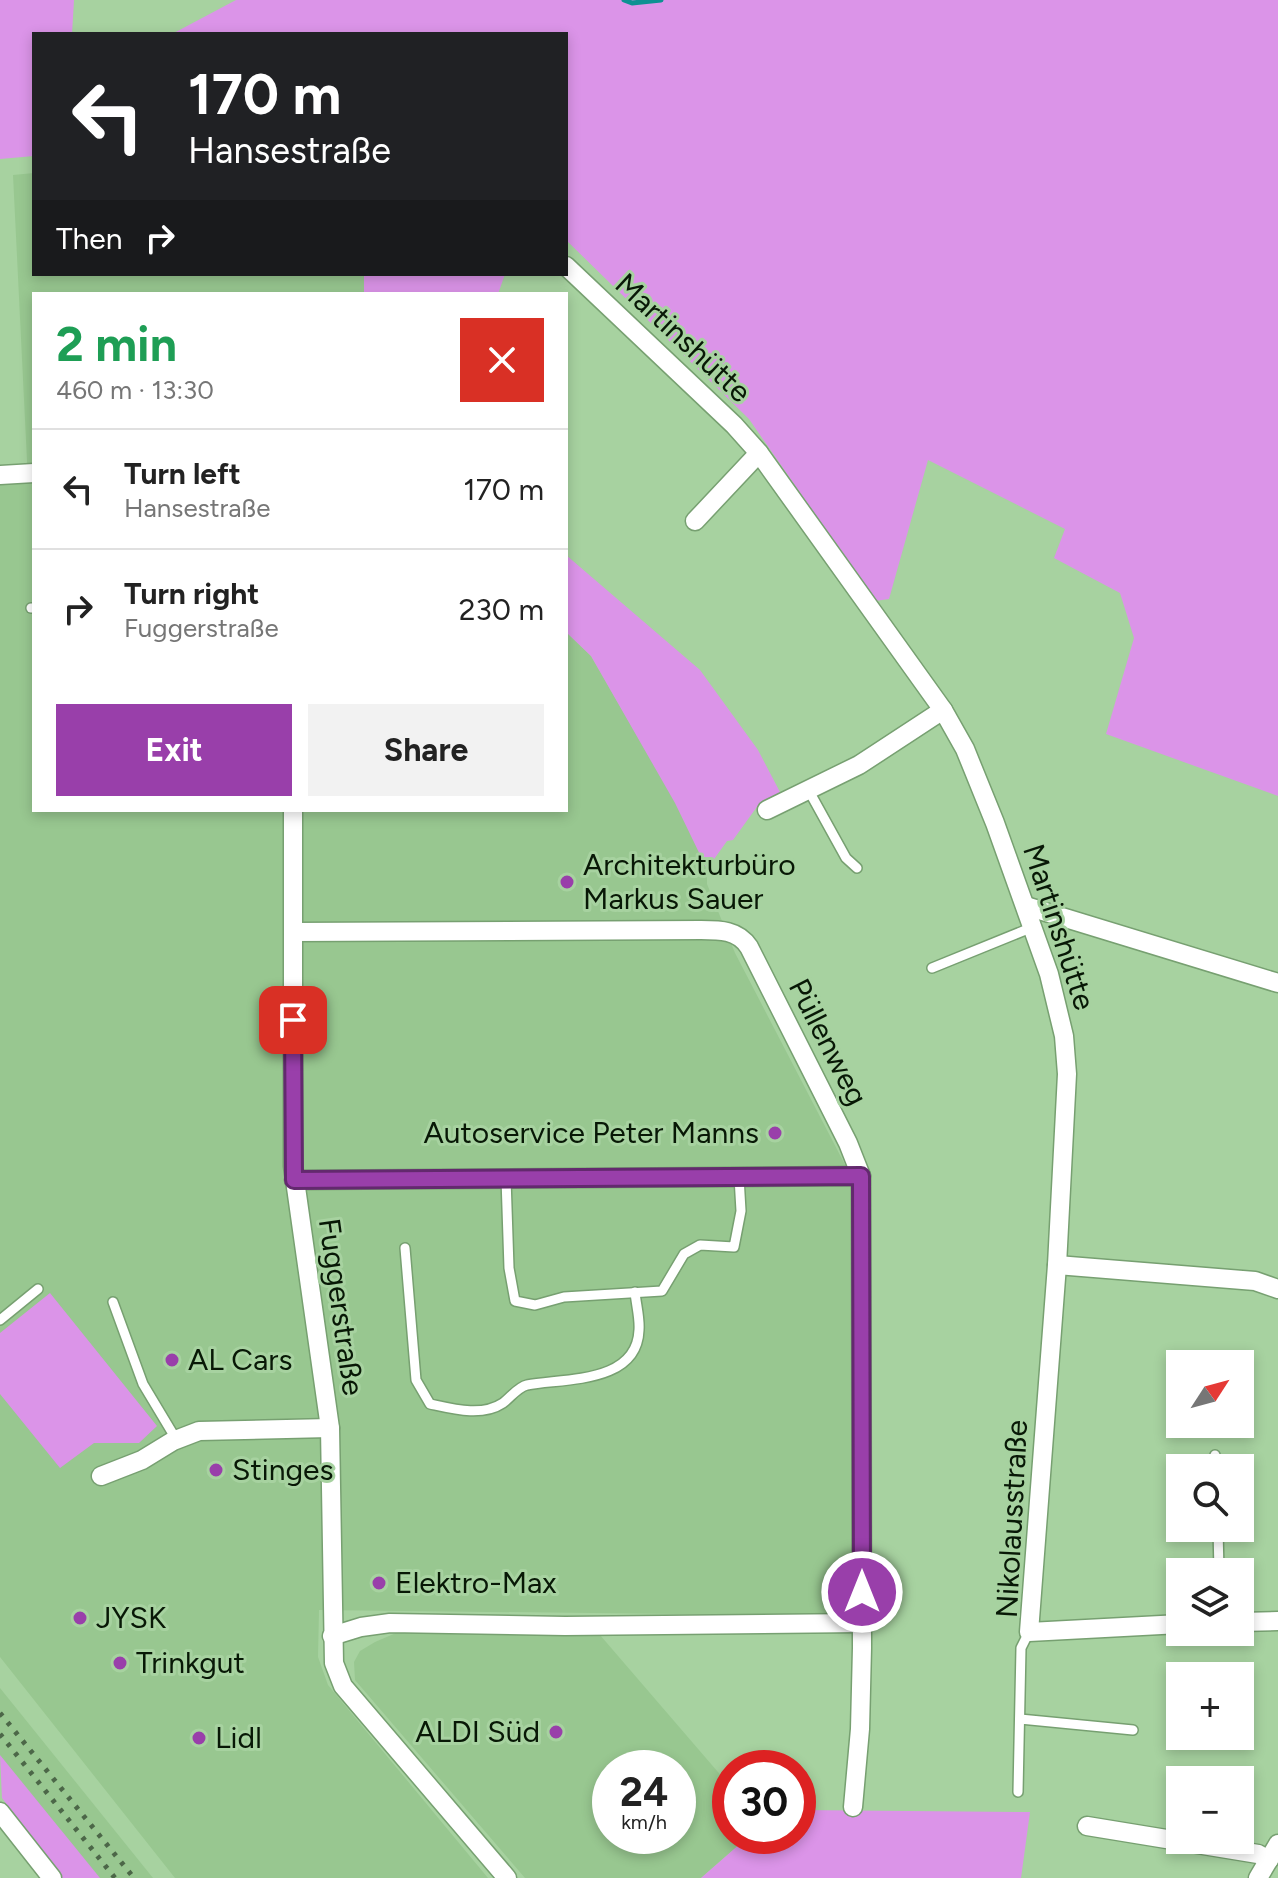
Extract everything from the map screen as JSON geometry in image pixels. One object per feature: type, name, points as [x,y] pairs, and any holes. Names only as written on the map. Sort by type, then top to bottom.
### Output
[{"type":"street","name":"Martinshütte","points":[[568,268],[734,425],[759,453],[943,710],[976,775],[1033,927],[1056,998],[1066,1048],[1057,1265]]},
{"type":"street","points":[[695,521],[759,453]]},
{"type":"street","points":[[0,475],[32,473]]},
{"type":"street","points":[[767,810],[859,765],[943,710]]},
{"type":"street","name":"Fuggerstraße","points":[[293,812],[294,1180],[330,1428]]},
{"type":"street","points":[[1026,906],[1278,983]]},
{"type":"street","name":"Püllenweg","points":[[294,932],[701,930],[736,934],[746,942],[848,1143],[861,1176],[862,1623],[860,1729],[853,1807]]},
{"type":"street","points":[[294,1180],[861,1176]]},
{"type":"street","points":[[1057,1265],[1255,1281],[1278,1289]]},
{"type":"street","name":"Nikolausstraße","points":[[1057,1265],[1029,1632],[1166,1625]]},
{"type":"street","points":[[101,1476],[142,1460],[176,1439],[199,1431],[330,1428],[335,1669],[343,1686],[507,1878]]},
{"type":"street","points":[[1254,1622],[1278,1621]]},
{"type":"street","points":[[332,1636],[361,1627],[390,1623],[565,1626],[862,1623]]},
{"type":"street","points":[[0,1812],[52,1878]]},
{"type":"street","points":[[1087,1826],[1258,1854],[1273,1852]]},
{"type":"street","points":[[1258,1878],[1273,1852]]},
{"type":"lane","points":[[809,791],[846,858],[857,868]]},
{"type":"lane","points":[[932,968],[1033,927]]},
{"type":"lane","points":[[506,1178],[509,1268],[515,1301],[535,1305],[564,1297],[662,1291],[684,1254],[700,1245],[734,1247],[741,1211],[739,1177]]},
{"type":"lane","points":[[405,1248],[416,1380],[430,1404],[460,1411],[494,1409],[523,1385],[597,1376],[623,1363],[634,1351],[640,1331],[635,1292]]},
{"type":"lane","points":[[0,1320],[38,1289]]},
{"type":"lane","points":[[113,1302],[143,1384],[176,1439]]},
{"type":"lane","points":[[1018,1792],[1021,1648],[1029,1632]]},
{"type":"lane","points":[[1020,1719],[1133,1730]]},
{"type":"shaded area","points":[[0,0],[74,0],[72,32],[32,32],[32,156],[0,159]]},
{"type":"shaded area","points":[[236,0],[1278,0],[1278,796],[1106,734],[1134,638],[1120,593],[1054,558],[1065,529],[928,460],[889,599],[875,601],[749,419],[568,242],[568,32],[176,32]]},
{"type":"shaded area","points":[[32,173],[32,276],[364,276],[364,292],[32,292],[32,812],[568,812],[568,634],[591,656],[676,803],[707,869],[707,884],[735,953],[855,1184],[856,1616],[319,1610],[318,1657],[328,1685],[488,1878],[175,1878],[0,1657],[0,483],[28,481],[13,175]]},
{"type":"shaded area","points":[[364,276],[504,276],[499,292],[364,292]]},
{"type":"shaded area","points":[[568,557],[700,670],[758,750],[781,794],[759,804],[707,869],[675,803],[591,656],[568,634]]},
{"type":"shaded area","points":[[50,1293],[157,1426],[139,1443],[94,1443],[60,1468],[0,1394],[0,1333]]},
{"type":"shaded area","points":[[396,1633],[600,1635],[712,1765],[712,1854],[728,1854],[701,1878],[525,1878],[355,1680],[354,1662],[360,1651]]},
{"type":"shaded area","points":[[0,1688],[153,1878],[97,1878],[0,1756]]},
{"type":"shaded area","points":[[0,1755],[100,1878],[62,1878],[2,1798]]},
{"type":"shaded area","points":[[816,1810],[1030,1812],[1021,1878],[701,1878],[728,1854],[816,1854]]},
{"type":"waterway","points":[[624,0],[632,3],[661,0]]},
{"type":"railway","points":[[0,1713],[134,1878]]},
{"type":"railway","points":[[0,1734],[115,1878]]},
{"type":"place","name":"Architekturbüro Markus Sauer","points":[[567,882]]},
{"type":"place","name":"Autoservice Peter Manns","points":[[775,1133]]},
{"type":"place","name":"AL Cars","points":[[172,1360]]},
{"type":"place","name":"Stinges","points":[[216,1470]]},
{"type":"place","name":"Elektro-Max","points":[[379,1583]]},
{"type":"place","name":"JYSK","points":[[80,1618]]},
{"type":"place","name":"Trinkgut","points":[[120,1663]]},
{"type":"place","name":"ALDI Süd","points":[[556,1732]]},
{"type":"place","name":"Lidl","points":[[199,1738]]},
{"type":"route","points":[[293,1020],[294,1180],[861,1176],[862,1592]]}]
